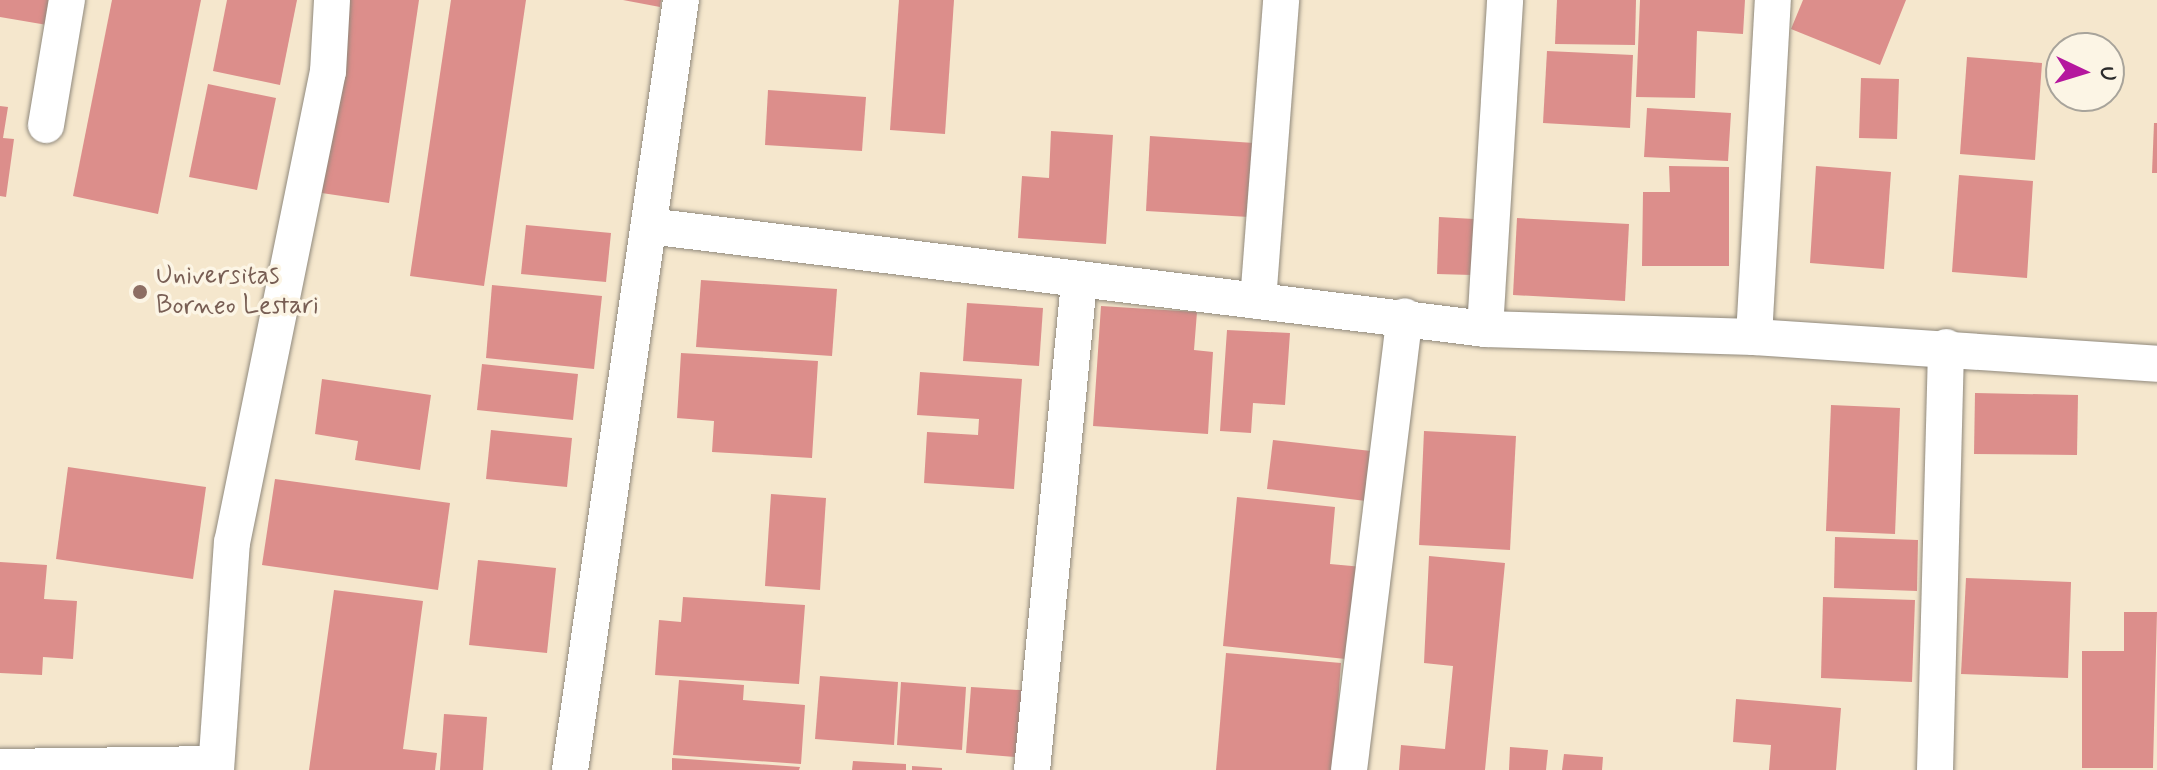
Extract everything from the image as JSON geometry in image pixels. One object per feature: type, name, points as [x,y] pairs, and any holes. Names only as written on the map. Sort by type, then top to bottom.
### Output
[{"type":"street","points":[[46,125],[67,0]]},
{"type":"street","points":[[0,767],[216,767],[232,543],[328,72],[332,0]]},
{"type":"street","points":[[570,770],[681,0]]},
{"type":"street","points":[[1258,301],[1281,0]]},
{"type":"street","points":[[1485,329],[1505,0]]},
{"type":"street","points":[[1754,337],[1773,0]]},
{"type":"street","points":[[649,226],[1258,301],[1405,316],[1485,329],[1754,337],[1946,347],[2157,364]]},
{"type":"street","points":[[1032,770],[1079,279]]},
{"type":"street","points":[[1349,770],[1405,316]]},
{"type":"street","points":[[1935,770],[1946,347]]},
{"type":"building","points":[[0,0],[58,0],[53,26],[0,17]]},
{"type":"building","points":[[112,0],[201,0],[158,214],[73,196]]},
{"type":"building","points":[[227,0],[297,0],[280,85],[213,71]]},
{"type":"building","points":[[342,0],[419,0],[389,203],[315,192]]},
{"type":"building","points":[[451,0],[526,0],[484,286],[410,276]]},
{"type":"building","points":[[623,0],[661,0],[660,7]]},
{"type":"building","points":[[899,0],[954,0],[945,134],[890,130]]},
{"type":"building","points":[[1557,0],[1636,0],[1635,45],[1555,44]]},
{"type":"building","points":[[1640,0],[1745,0],[1743,34],[1697,31],[1695,98],[1636,97]]},
{"type":"building","points":[[1803,0],[1906,0],[1880,65],[1791,29]]},
{"type":"building","points":[[1547,51],[1633,55],[1630,128],[1543,123]]},
{"type":"building","points":[[1967,57],[2042,63],[2035,160],[1960,154]]},
{"type":"building","points":[[1861,78],[1899,79],[1897,139],[1859,138]]},
{"type":"building","points":[[208,84],[276,98],[257,190],[189,177]]},
{"type":"building","points":[[768,90],[866,97],[862,151],[765,145]]},
{"type":"building","points":[[0,106],[8,107],[3,138],[14,139],[6,197],[0,196]]},
{"type":"building","points":[[1647,108],[1731,113],[1728,161],[1644,157]]},
{"type":"building","points":[[2154,123],[2157,123],[2157,173],[2152,173]]},
{"type":"building","points":[[1051,131],[1113,135],[1106,244],[1018,238],[1022,176],[1049,178]]},
{"type":"building","points":[[1150,136],[1254,143],[1249,217],[1146,211]]},
{"type":"building","points":[[1669,166],[1729,167],[1729,266],[1642,266],[1643,192],[1670,192]]},
{"type":"building","points":[[1816,166],[1891,172],[1884,269],[1810,263]]},
{"type":"building","points":[[1959,175],[2033,181],[2027,278],[1952,272]]},
{"type":"building","points":[[1439,217],[1474,219],[1472,275],[1437,274]]},
{"type":"building","points":[[1517,218],[1629,224],[1625,301],[1513,295]]},
{"type":"building","points":[[526,225],[611,233],[606,282],[521,274]]},
{"type":"building","points":[[701,280],[837,289],[832,356],[696,347]]},
{"type":"building","points":[[492,285],[602,296],[594,369],[486,358]]},
{"type":"building","points":[[967,303],[1043,308],[1039,366],[963,361]]},
{"type":"building","points":[[1101,306],[1197,312],[1194,350],[1213,352],[1208,434],[1093,426]]},
{"type":"building","points":[[1227,330],[1290,333],[1285,405],[1253,403],[1251,433],[1220,431]]},
{"type":"building","points":[[681,353],[818,361],[812,458],[712,452],[714,421],[677,418]]},
{"type":"building","points":[[482,364],[578,374],[573,420],[477,410]]},
{"type":"building","points":[[920,372],[1022,379],[1014,489],[924,483],[927,432],[978,435],[979,419],[917,415]]},
{"type":"building","points":[[322,379],[431,395],[420,470],[355,460],[358,441],[315,434]]},
{"type":"building","points":[[1975,393],[2078,395],[2077,455],[1974,454]]},
{"type":"building","points":[[1831,405],[1900,408],[1895,534],[1826,531]]},
{"type":"building","points":[[491,430],[572,438],[567,487],[486,479]]},
{"type":"building","points":[[1424,431],[1516,436],[1510,550],[1419,545]]},
{"type":"building","points":[[1273,440],[1380,452],[1374,502],[1267,489]]},
{"type":"building","points":[[68,467],[206,487],[193,579],[56,559]]},
{"type":"building","points":[[275,479],[450,503],[438,590],[262,565]]},
{"type":"building","points":[[771,494],[826,498],[820,590],[765,586]]},
{"type":"building","points":[[1237,497],[1335,507],[1330,564],[1363,567],[1355,660],[1223,646]]},
{"type":"building","points":[[1835,537],[1918,540],[1917,591],[1834,588]]},
{"type":"building","points":[[1429,556],[1505,563],[1485,770],[1399,770],[1401,745],[1445,749],[1453,666],[1424,663]]},
{"type":"building","points":[[478,560],[556,568],[547,653],[469,645]]},
{"type":"building","points":[[0,562],[47,565],[44,599],[77,601],[73,659],[43,657],[42,675],[0,673]]},
{"type":"building","points":[[1966,578],[2071,582],[2068,678],[1961,674]]},
{"type":"building","points":[[334,590],[423,601],[403,749],[437,753],[435,770],[309,770]]},
{"type":"building","points":[[683,597],[805,605],[799,684],[655,675],[659,620],[681,622]]},
{"type":"building","points":[[1823,597],[1915,600],[1912,682],[1821,678]]},
{"type":"building","points":[[2124,612],[2157,612],[2153,768],[2082,768],[2082,651],[2124,651]]},
{"type":"building","points":[[1226,653],[1341,663],[1333,770],[1216,770]]},
{"type":"building","points":[[820,676],[898,682],[894,745],[815,739]]},
{"type":"building","points":[[679,680],[744,685],[743,700],[805,705],[801,764],[673,755]]},
{"type":"building","points":[[901,682],[966,687],[962,750],[897,745]]},
{"type":"building","points":[[971,687],[1034,691],[1029,758],[966,753]]},
{"type":"building","points":[[1736,699],[1841,708],[1836,770],[1769,770],[1771,745],[1733,742]]},
{"type":"building","points":[[444,714],[487,717],[483,770],[440,770]]},
{"type":"building","points":[[1510,747],[1548,750],[1546,770],[1509,770]]},
{"type":"building","points":[[1564,754],[1603,757],[1602,770],[1562,770]]},
{"type":"building","points":[[672,758],[800,767],[799,770],[672,770]]},
{"type":"building","points":[[853,761],[906,764],[906,770],[852,770]]},
{"type":"building","points":[[912,766],[942,768],[942,770],[912,770]]},
{"type":"place","name":"Universitas Borneo Lestari","points":[[140,292]]}]
